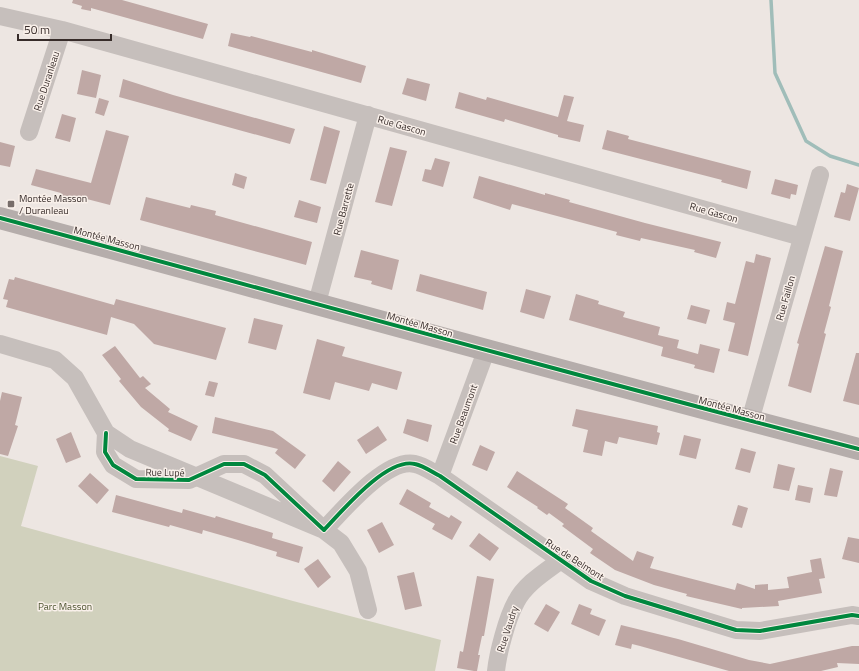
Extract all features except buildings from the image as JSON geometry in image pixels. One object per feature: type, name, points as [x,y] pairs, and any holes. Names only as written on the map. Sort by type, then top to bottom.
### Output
[{"type":"main road","name":"Montée Masson","points":[[0,218],[317,303],[486,351],[750,421],[859,448]]},
{"type":"street","name":"Rue Gascon","points":[[0,16],[62,30],[802,237]]},
{"type":"street","name":"Rue Duranleau","points":[[29,132],[62,30]]},
{"type":"street","name":"Rue Barrette","points":[[317,303],[368,115]]},
{"type":"street","name":"Rue Faillon","points":[[750,421],[820,175]]},
{"type":"street","name":"Rue Lupé","points":[[0,344],[55,360],[75,378],[106,433],[130,449],[198,476],[324,530]]},
{"type":"street","name":"Rue Beaumont","points":[[440,476],[486,351]]},
{"type":"street","name":"Rue Lupé","points":[[106,433],[105,452],[113,465],[136,479],[189,480],[224,464],[244,464],[266,476],[324,530],[341,543],[358,571],[368,610]]},
{"type":"street","name":"Rue de Belmont","points":[[324,530],[374,479],[395,466],[414,464],[440,476],[591,581],[625,596],[736,630],[760,631],[852,615],[859,616]]},
{"type":"street","name":"Rue Vaudry","points":[[496,671],[498,656],[516,602],[533,582],[561,560]]},
{"type":"green space","name":"Parc Masson","points":[[0,456],[38,466],[21,526],[441,640],[435,671],[0,671]]},
{"type":"waterway","points":[[771,0],[775,73],[806,141],[830,156],[859,165]]},
{"type":"cycle path","points":[[0,218],[536,364],[859,449]]},
{"type":"cycle path","points":[[106,433],[105,452],[113,465],[136,479],[189,480],[224,464],[244,464],[265,475],[324,530],[353,499],[379,477],[404,464],[415,464],[440,476],[591,581],[625,596],[736,630],[760,631],[852,615],[859,616]]},
{"type":"place","name":"Montée Masson / Duranleau","points":[[11,204]]}]
